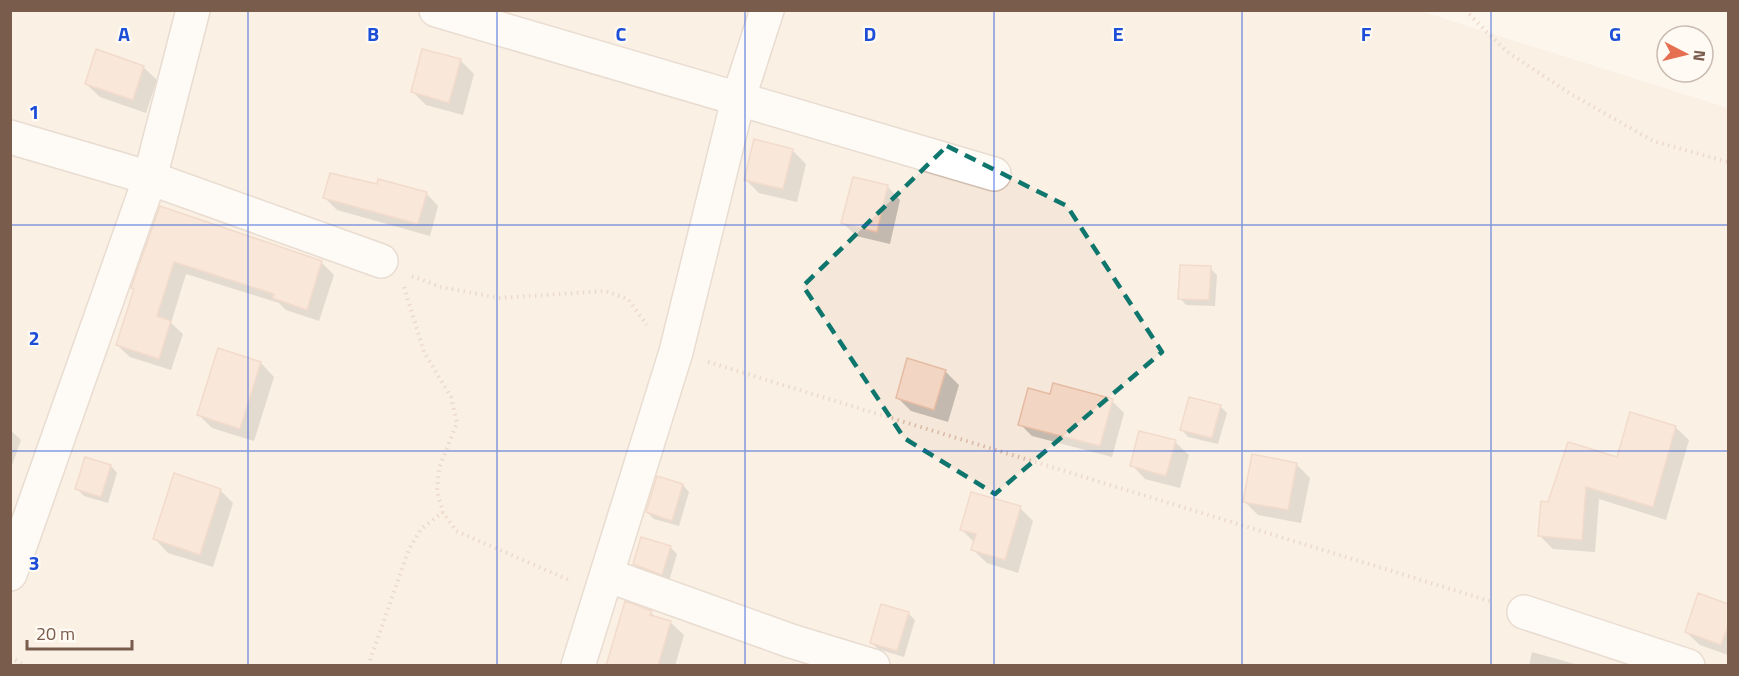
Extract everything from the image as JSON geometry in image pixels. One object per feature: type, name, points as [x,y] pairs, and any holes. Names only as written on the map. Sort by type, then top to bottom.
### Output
[{"type":"street","points":[[10,574],[150,178],[193,10]]},
{"type":"street","points":[[436,10],[994,174]]},
{"type":"street","points":[[578,666],[676,352],[738,100],[767,10]]},
{"type":"street","points":[[10,137],[150,178],[381,261]]},
{"type":"street","points":[[607,575],[791,641],[873,666]]},
{"type":"street","points":[[1524,612],[1688,666]]},
{"type":"path","points":[[1465,10],[1506,51],[1571,94],[1653,141],[1728,162]]},
{"type":"path","points":[[381,261],[441,287],[500,298],[606,291],[628,299],[650,329],[676,352],[1524,612]]},
{"type":"path","points":[[381,261],[404,288],[424,352],[451,397],[457,423],[439,468],[437,491],[443,512],[456,531],[569,580],[607,575]]},
{"type":"path","points":[[368,666],[409,549],[421,529],[443,512]]},
{"type":"path","points":[[10,657],[26,666]]},
{"type":"highlighted area","points":[[947,146],[1067,206],[1162,352],[995,494],[904,438],[803,286]]},
{"type":"shaded area","points":[[10,11],[1420,11],[1728,108],[1728,665],[11,665]]},
{"type":"building","points":[[96,49],[144,66],[133,100],[85,84]]},
{"type":"building","points":[[422,49],[461,59],[449,103],[411,92]]},
{"type":"building","points":[[754,139],[793,149],[783,189],[744,180]]},
{"type":"building","points":[[330,173],[377,184],[378,179],[427,192],[418,224],[323,198]]},
{"type":"building","points":[[853,177],[888,185],[877,232],[841,223]]},
{"type":"building","points":[[160,206],[322,261],[307,310],[272,298],[274,294],[174,262],[157,316],[171,321],[159,359],[116,345],[134,289],[131,288]]},
{"type":"building","points":[[1180,265],[1211,266],[1209,300],[1178,299]]},
{"type":"building","points":[[218,348],[261,362],[240,429],[197,415]]},
{"type":"building","points":[[907,358],[946,370],[934,410],[896,398]]},
{"type":"building","points":[[1053,383],[1113,399],[1100,446],[1018,425],[1028,388],[1050,394]]},
{"type":"building","points":[[1189,397],[1221,405],[1212,438],[1180,430]]},
{"type":"building","points":[[1630,412],[1676,426],[1653,507],[1586,487],[1582,540],[1538,536],[1541,501],[1548,502],[1568,442],[1617,457]]},
{"type":"building","points":[[1139,431],[1176,440],[1166,476],[1130,466]]},
{"type":"building","points":[[1252,454],[1297,463],[1288,510],[1243,502]]},
{"type":"building","points":[[85,457],[111,465],[101,497],[75,489]]},
{"type":"building","points":[[174,473],[221,489],[200,555],[153,539]]},
{"type":"building","points":[[657,476],[683,484],[672,521],[646,512]]},
{"type":"building","points":[[971,492],[1021,506],[1005,560],[971,550],[976,534],[960,530]]},
{"type":"building","points":[[641,537],[671,546],[662,575],[633,564]]},
{"type":"building","points":[[1698,593],[1728,604],[1728,626],[1721,645],[1685,632]]},
{"type":"building","points":[[625,601],[652,611],[650,615],[671,621],[658,666],[606,666]]},
{"type":"building","points":[[881,604],[909,612],[897,651],[870,643]]}]
